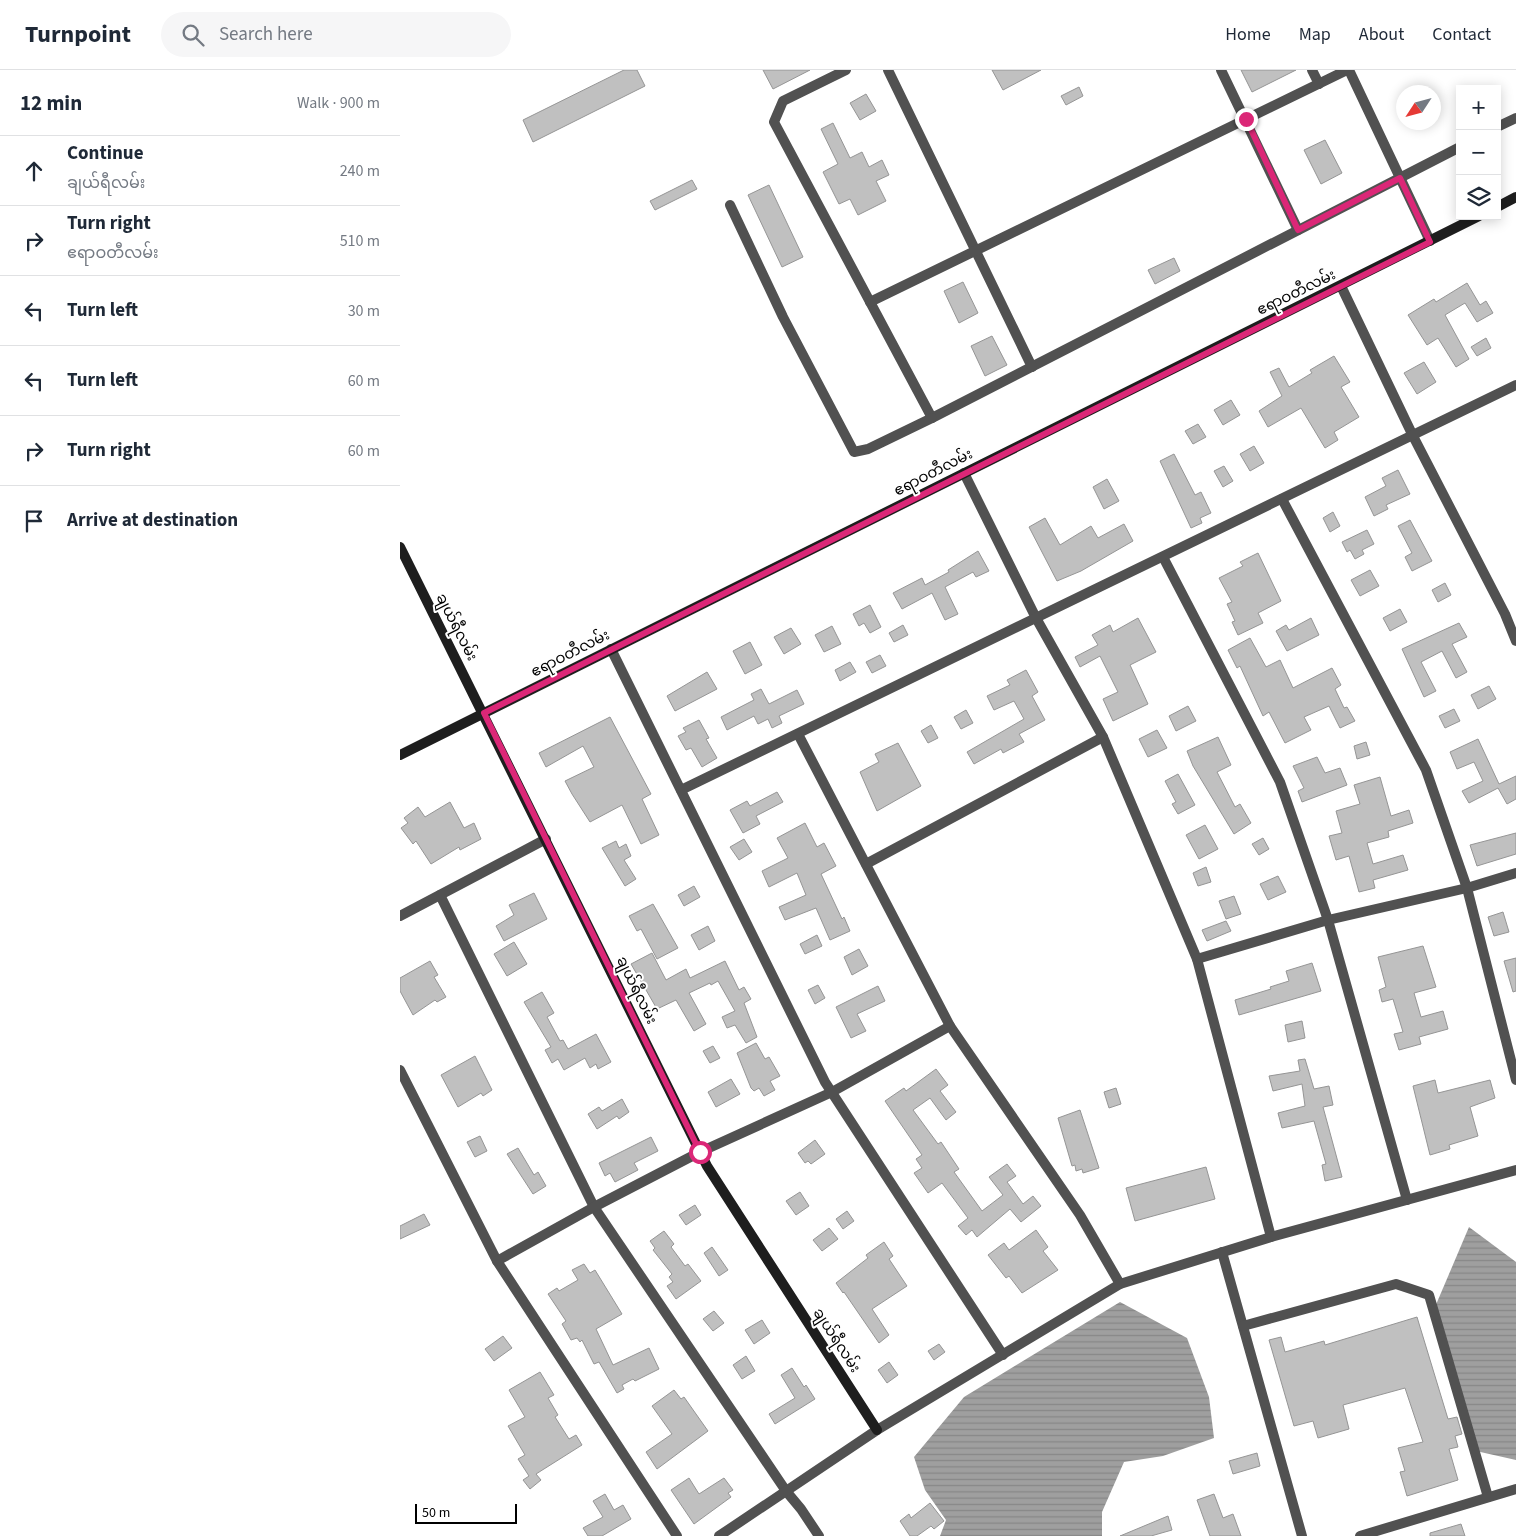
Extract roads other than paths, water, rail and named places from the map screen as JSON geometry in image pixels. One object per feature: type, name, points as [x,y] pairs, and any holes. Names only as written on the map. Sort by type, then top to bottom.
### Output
[{"type":"street","points":[[846,70],[784,101],[774,122],[932,418]]},
{"type":"street","points":[[888,70],[1032,367]]},
{"type":"street","points":[[1220,70],[1246,119],[1298,230]]},
{"type":"street","points":[[1312,70],[1318,84]]},
{"type":"street","points":[[870,302],[1348,70],[1430,242]]},
{"type":"street","points":[[1501,125],[1516,118]]},
{"type":"street","points":[[730,205],[783,317],[854,452],[868,449],[932,418],[1456,149]]},
{"type":"street","points":[[1501,205],[1516,197]]},
{"type":"street","name":"ဧရာဝတီလမ်း","points":[[400,755],[1471,220]]},
{"type":"street","points":[[1340,286],[1412,436],[1505,614],[1516,641]]},
{"type":"street","points":[[681,790],[1516,386]]},
{"type":"street","points":[[964,473],[1036,618],[1103,737],[1197,959],[1271,1237]]},
{"type":"street","points":[[1282,499],[1426,770],[1467,888],[1516,1080]]},
{"type":"street","name":"ချယ်ရီလမ်း","points":[[400,547],[712,1175],[878,1430]]},
{"type":"street","points":[[1163,557],[1280,782],[1328,920],[1407,1200]]},
{"type":"street","points":[[611,649],[832,1092],[1003,1355]]},
{"type":"street","points":[[798,734],[950,1026],[1080,1215],[1120,1284]]},
{"type":"street","points":[[866,864],[1103,737]]},
{"type":"street","points":[[400,916],[546,839]]},
{"type":"street","points":[[1197,959],[1328,920],[1467,888],[1516,873]]},
{"type":"street","points":[[440,895],[594,1207],[786,1492],[801,1509],[819,1536]]},
{"type":"street","points":[[496,1261],[700,1152],[832,1092],[950,1026]]},
{"type":"street","points":[[400,1070],[496,1261],[678,1536]]},
{"type":"street","points":[[719,1536],[878,1430],[1120,1284],[1271,1237],[1516,1170]]},
{"type":"street","points":[[1222,1252],[1302,1536]]},
{"type":"street","points":[[1243,1326],[1396,1284],[1428,1295],[1488,1496]]},
{"type":"street","points":[[1360,1536],[1516,1489]]}]
